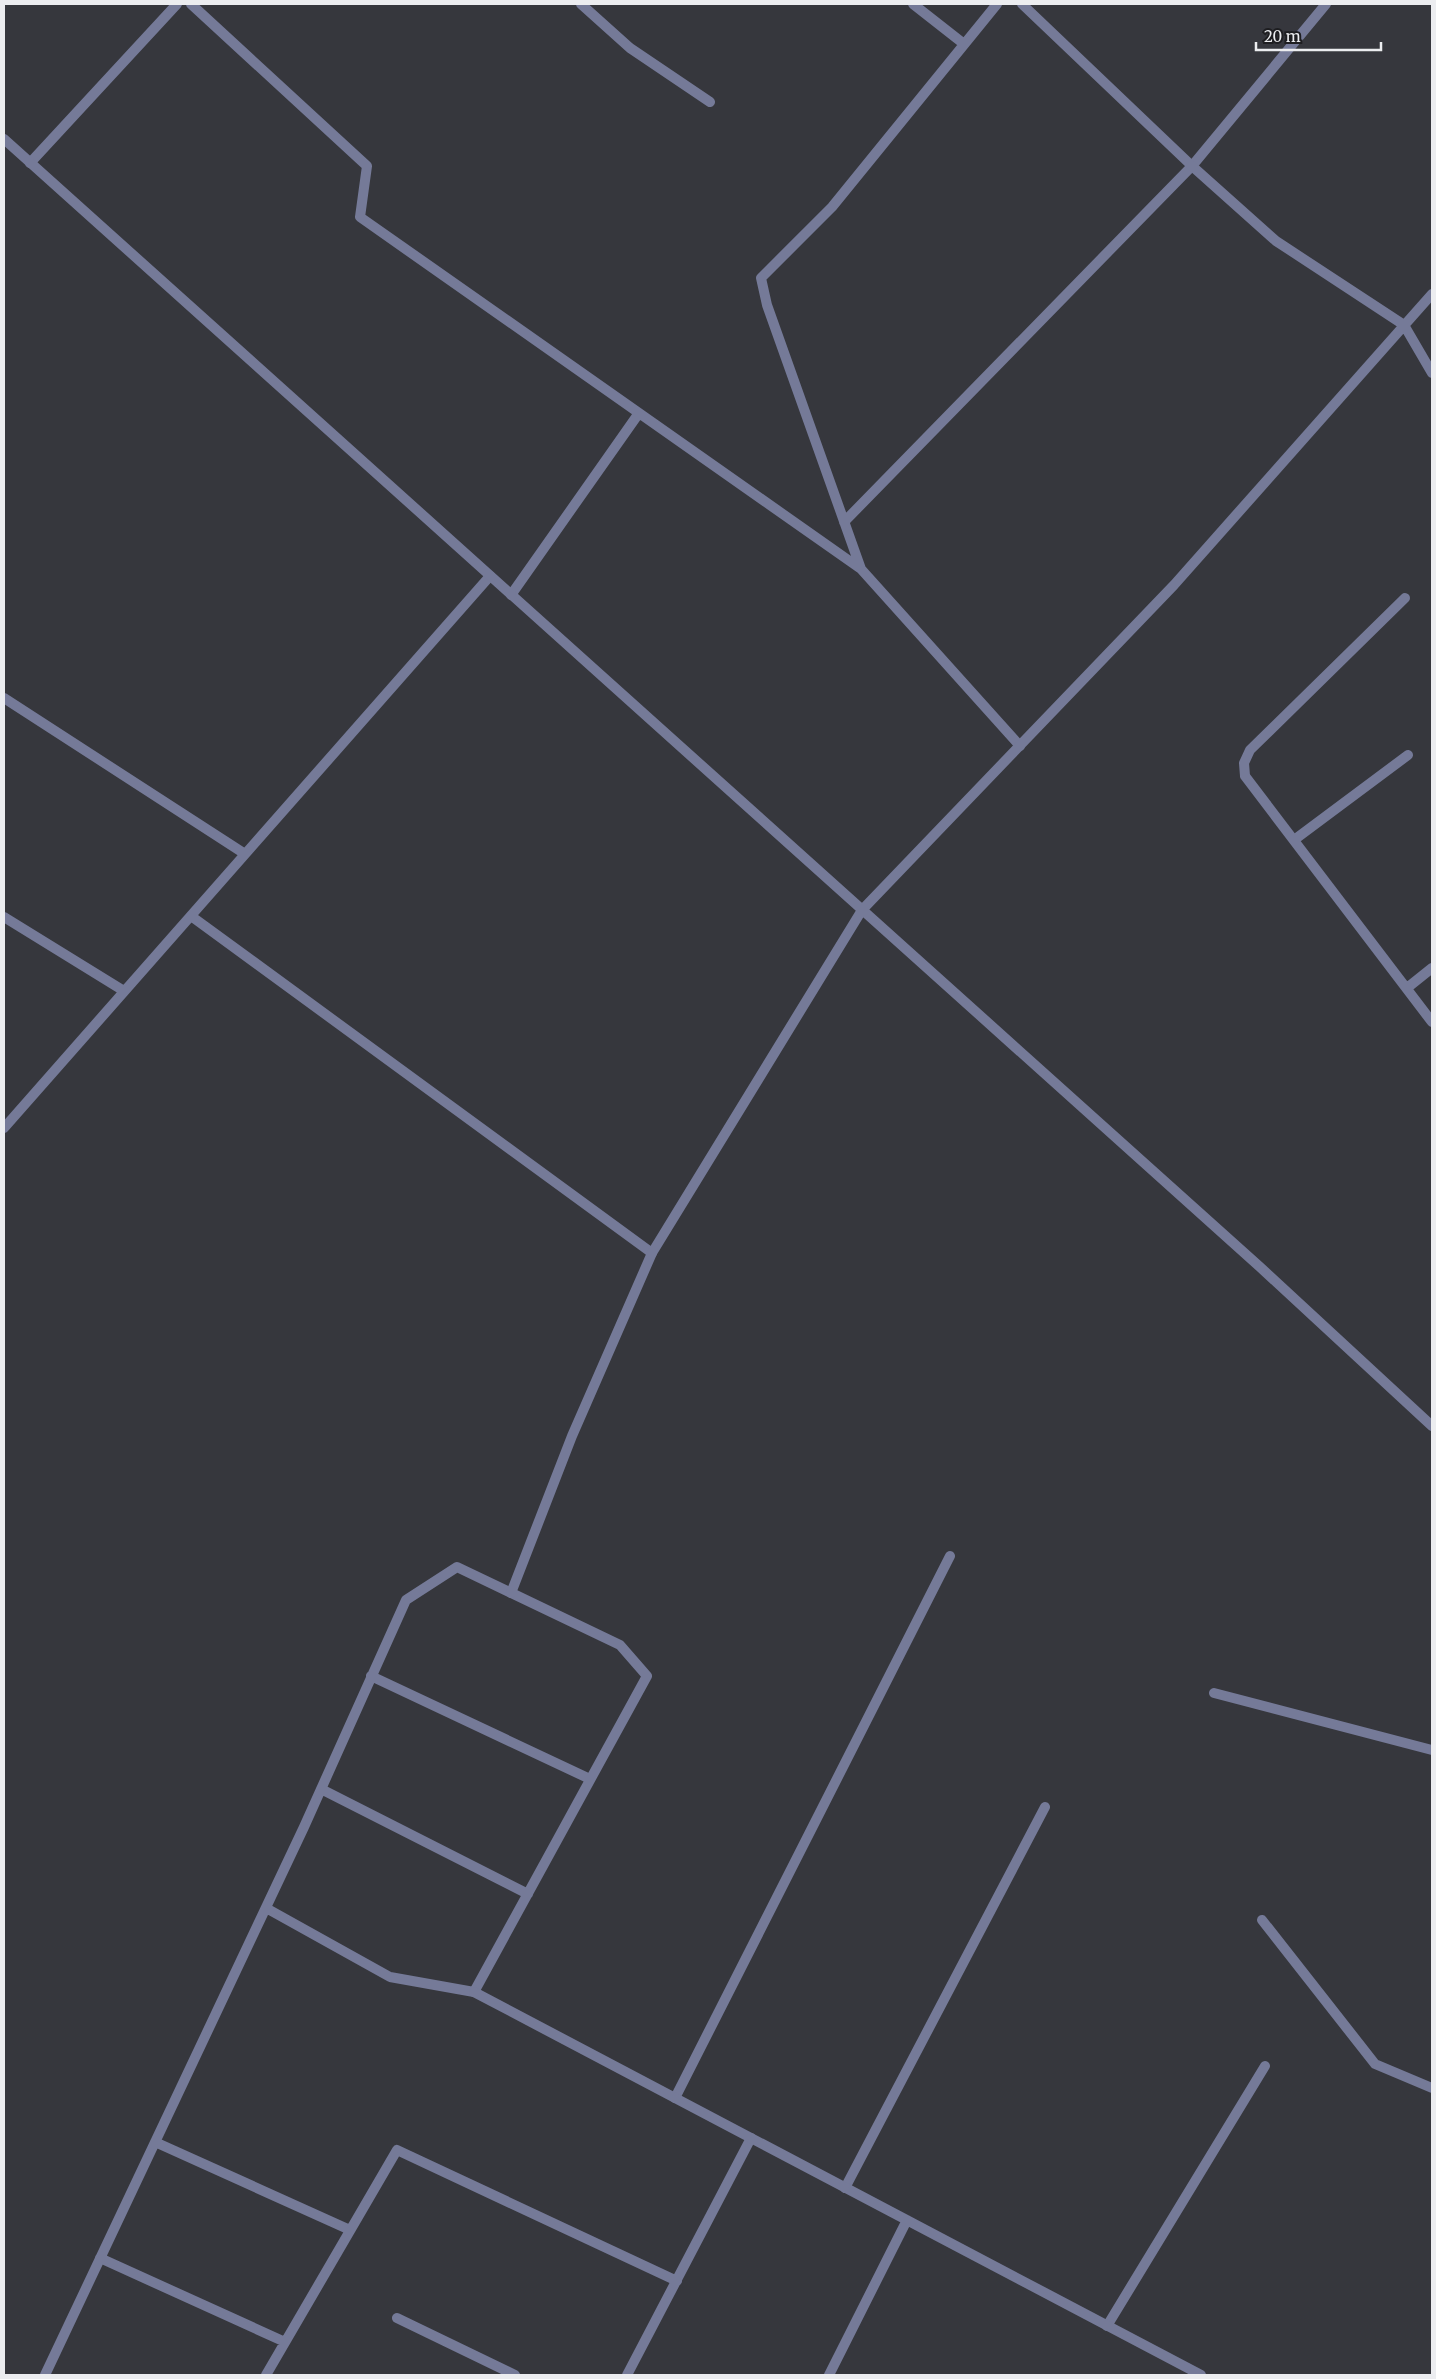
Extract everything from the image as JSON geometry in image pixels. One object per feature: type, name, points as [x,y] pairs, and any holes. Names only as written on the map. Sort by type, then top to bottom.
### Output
[{"type":"street","points":[[30,163],[177,4]]},
{"type":"street","points":[[191,4],[367,166],[360,217],[861,569],[1020,746]]},
{"type":"street","points":[[581,4],[630,48],[710,102]]},
{"type":"street","points":[[913,4],[964,44]]},
{"type":"street","points":[[861,569],[766,305],[761,278],[832,207],[997,4]]},
{"type":"street","points":[[1022,4],[1192,166],[1276,241],[1404,325],[1432,373]]},
{"type":"street","points":[[844,522],[1192,166],[1326,4]]},
{"type":"street","points":[[4,139],[1260,1267],[1432,1426]]},
{"type":"street","points":[[511,1593],[572,1436],[652,1253],[862,910],[1174,585],[1432,294]]},
{"type":"street","points":[[510,595],[639,413]]},
{"type":"street","points":[[4,1128],[490,576]]},
{"type":"street","points":[[1405,598],[1250,750],[1244,762],[1245,776],[1432,1022]]},
{"type":"street","points":[[4,698],[245,854]]},
{"type":"street","points":[[1294,840],[1408,755]]},
{"type":"street","points":[[191,916],[652,1253]]},
{"type":"street","points":[[4,918],[124,991]]},
{"type":"street","points":[[1407,988],[1432,968]]},
{"type":"street","points":[[676,2098],[950,1556]]},
{"type":"street","points":[[45,2375],[266,1908],[406,1600],[457,1567],[620,1645],[647,1676],[474,1992]]},
{"type":"street","points":[[372,1676],[590,1779]]},
{"type":"street","points":[[1214,1693],[1432,1750]]},
{"type":"street","points":[[321,1789],[528,1894]]},
{"type":"street","points":[[845,2188],[1045,1807]]},
{"type":"street","points":[[266,1908],[390,1977],[474,1992],[1201,2375]]},
{"type":"street","points":[[1262,1920],[1375,2064],[1432,2088]]},
{"type":"street","points":[[1107,2326],[1265,2066]]},
{"type":"street","points":[[628,2375],[751,2138]]},
{"type":"street","points":[[155,2142],[350,2230]]},
{"type":"street","points":[[266,2375],[397,2150],[677,2281]]},
{"type":"street","points":[[828,2375],[907,2220]]},
{"type":"street","points":[[100,2258],[285,2342]]},
{"type":"street","points":[[397,2318],[515,2375]]}]
